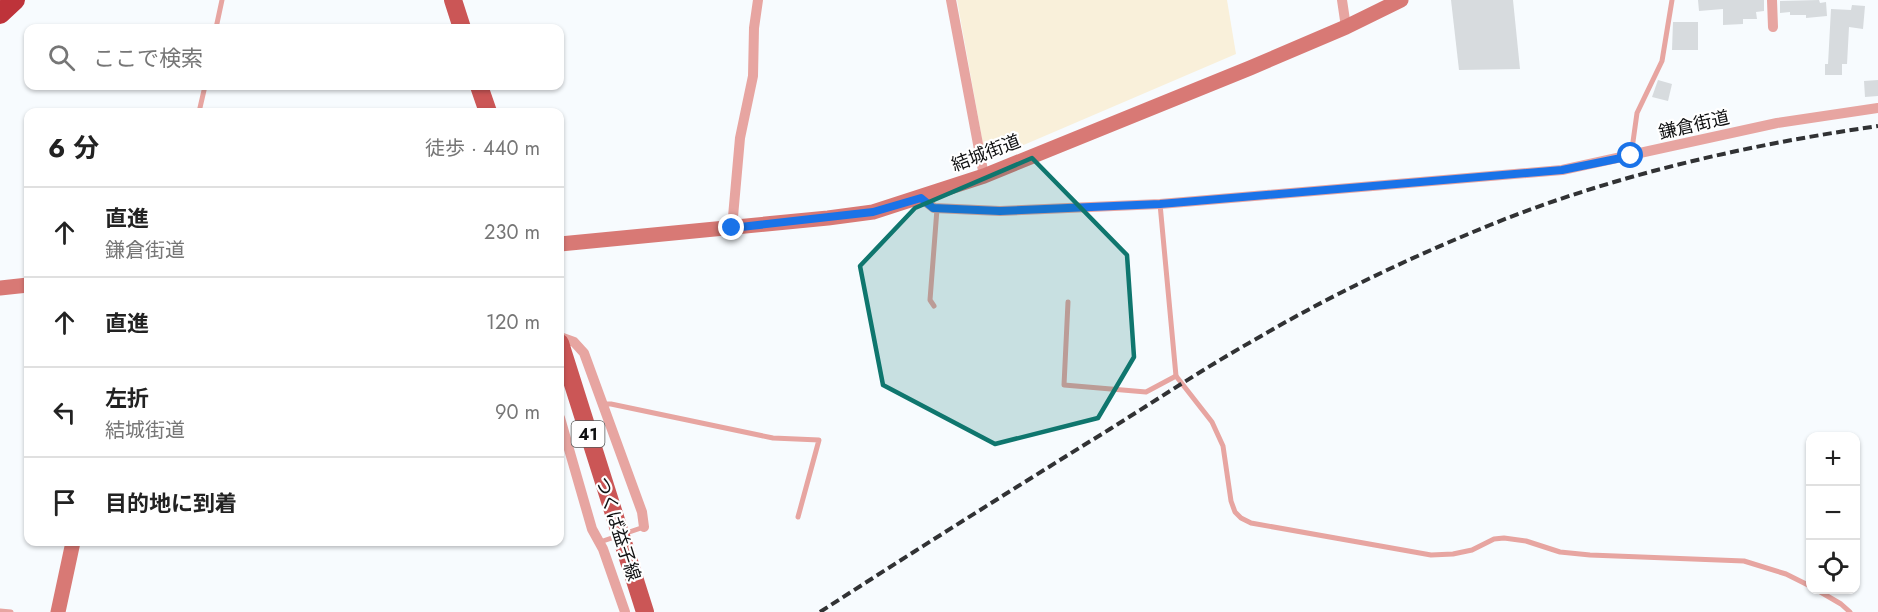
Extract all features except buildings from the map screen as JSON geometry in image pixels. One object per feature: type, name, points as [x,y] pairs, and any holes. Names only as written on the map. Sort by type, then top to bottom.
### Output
[{"type":"highway","points":[[0,14],[15,0]]},
{"type":"main road","points":[[453,0],[461,24]]},
{"type":"main road","points":[[480,90],[487,108]]},
{"type":"main road","name":"つくば益子線","points":[[564,356],[645,612]]},
{"type":"street","points":[[732,228],[740,138],[753,76],[758,0],[749,0]]},
{"type":"street","points":[[951,0],[984,176]]},
{"type":"street","points":[[1342,0],[1346,27]]},
{"type":"street","name":"結城街道","points":[[564,244],[873,212],[984,176],[1250,68],[1346,27],[1401,0]]},
{"type":"street","points":[[1772,0],[1773,27]]},
{"type":"street","name":"鎌倉街道","points":[[937,208],[1000,211],[1160,204],[1562,170],[1777,123],[1878,108]]},
{"type":"street","points":[[921,198],[933,208],[937,208]]},
{"type":"street","points":[[0,288],[24,285]]},
{"type":"street","points":[[564,338],[574,342],[584,353],[642,512],[644,527]]},
{"type":"street","points":[[564,431],[592,529],[600,542],[625,612]]},
{"type":"street","points":[[58,612],[72,546]]},
{"type":"lane","points":[[217,24],[222,0]]},
{"type":"lane","points":[[1631,156],[1637,113],[1662,61],[1672,0]]},
{"type":"lane","points":[[200,108],[204,90]]},
{"type":"lane","points":[[1160,204],[1176,376],[1212,422],[1223,446],[1231,501],[1235,512],[1241,518],[1251,523],[1431,555],[1472,550],[1494,539],[1504,538],[1526,541],[1560,552],[1590,555],[1744,561],[1786,574],[1806,584]]},
{"type":"lane","points":[[933,306],[930,300],[937,208]]},
{"type":"lane","points":[[1068,302],[1064,385],[1146,392],[1176,376]]},
{"type":"lane","points":[[603,404],[773,438],[819,440],[798,517]]},
{"type":"lane","points":[[600,542],[644,527]]},
{"type":"lane","points":[[1824,594],[1850,612]]},
{"type":"lane","points":[[0,611],[11,612]]},
{"type":"highlighted area","points":[[1032,158],[1127,255],[1134,357],[1098,418],[995,444],[883,385],[860,266],[915,208]]},
{"type":"shaded area","points":[[957,0],[1227,0],[1236,54],[986,161]]},
{"type":"railway","points":[[820,612],[1219,361],[1313,307],[1400,264],[1537,207],[1632,177],[1730,152],[1878,126]]},
{"type":"route","points":[[732,228],[873,212],[921,198],[933,208],[1000,211],[1160,204],[1562,170],[1631,156]]}]
